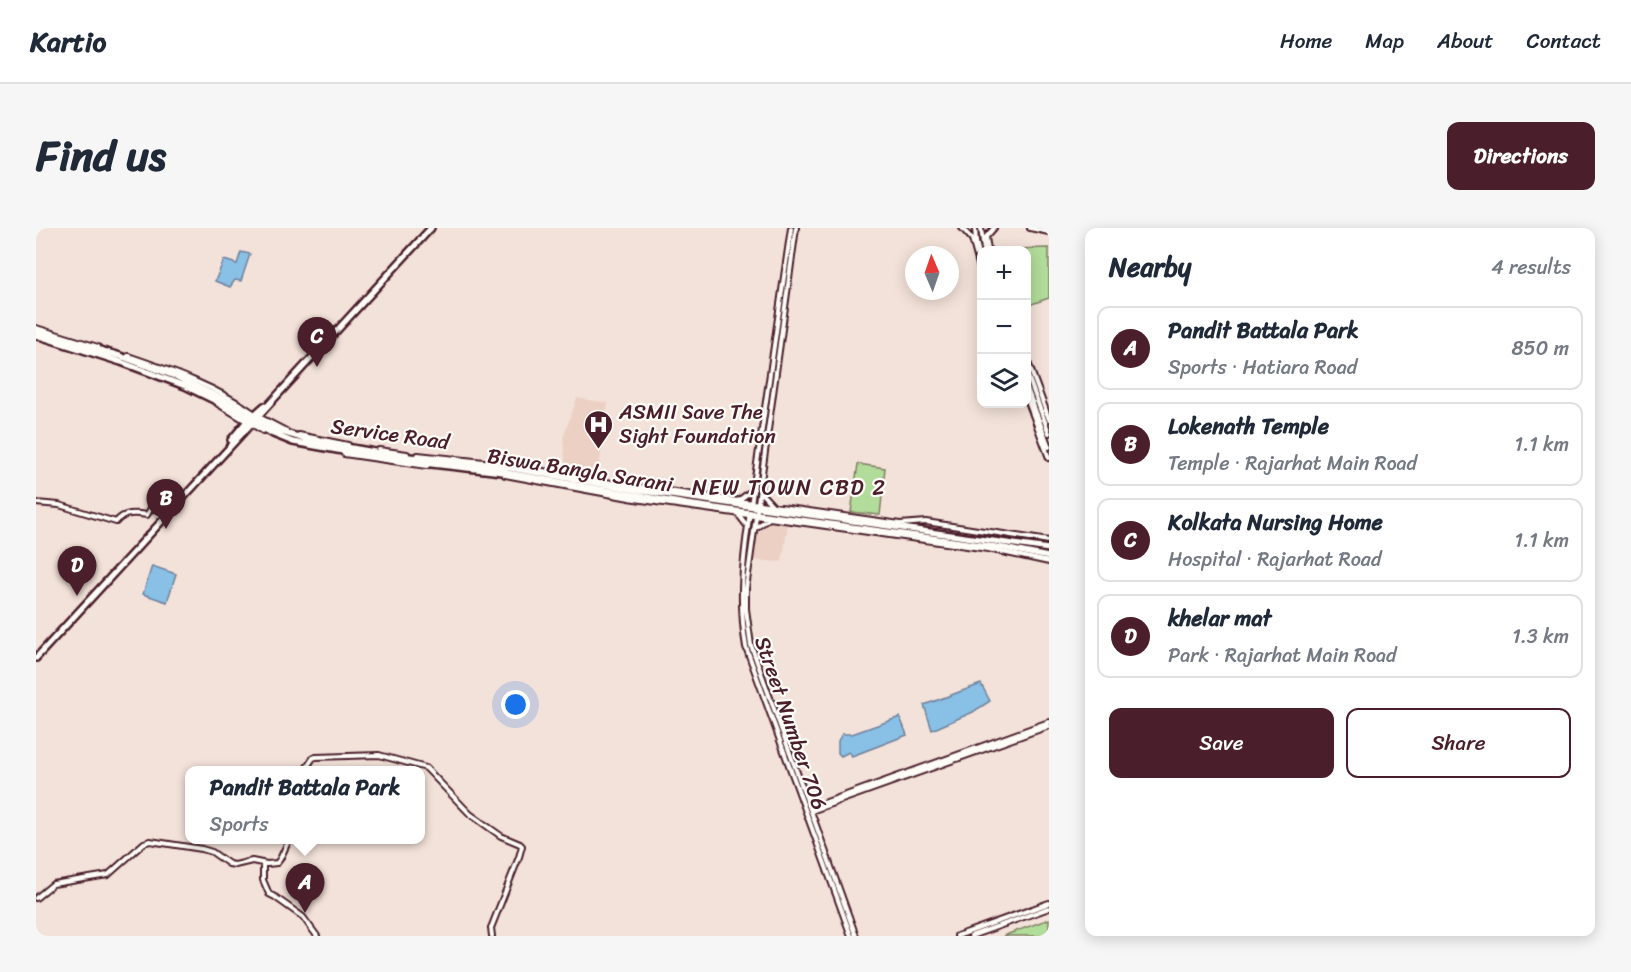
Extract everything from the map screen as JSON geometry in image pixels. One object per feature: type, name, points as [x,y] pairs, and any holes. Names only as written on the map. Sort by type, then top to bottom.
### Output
[{"type":"main road","points":[[36,656],[429,228]]},
{"type":"main road","name":"Biswa Bangla Sarani","points":[[36,333],[145,363],[198,386],[267,431],[293,442],[364,457],[401,462],[456,462],[598,490],[1049,549]]},
{"type":"main road","name":"Biswa Bangla Sarani","points":[[36,333],[64,345],[158,376],[196,391],[281,433],[312,441],[392,455],[510,468],[914,537],[1034,554],[1046,558]]},
{"type":"main road","points":[[251,420],[257,428]]},
{"type":"main road","points":[[36,656],[251,420]]},
{"type":"street","name":"Street Number 706","points":[[791,228],[754,510],[746,609],[751,645],[856,936]]},
{"type":"street","points":[[757,490],[796,228]]},
{"type":"street","points":[[962,228],[972,239],[977,257]]},
{"type":"street","points":[[975,228],[978,246]]},
{"type":"street","points":[[981,228],[985,246]]},
{"type":"street","points":[[986,246],[986,237],[994,228]]},
{"type":"street","points":[[1030,228],[1049,232]]},
{"type":"street","points":[[36,333],[64,345]]},
{"type":"street","points":[[1031,370],[1049,419]]},
{"type":"street","points":[[1031,384],[1049,433]]},
{"type":"street","points":[[1031,399],[1049,447]]},
{"type":"street","points":[[1030,408],[1049,458]]},
{"type":"street","points":[[257,428],[267,431]]},
{"type":"street","name":"Service Road","points":[[456,462],[504,464],[612,483],[738,501],[754,510]]},
{"type":"street","points":[[502,472],[509,476],[607,494],[738,514],[773,506],[900,524],[926,522],[1049,541]]},
{"type":"street","points":[[738,501],[757,490]]},
{"type":"street","points":[[757,490],[773,506]]},
{"type":"street","points":[[36,503],[64,506],[116,522],[133,513],[147,515],[151,508],[166,512]]},
{"type":"street","name":"Street Number 706","points":[[754,510],[748,528],[740,594],[746,646],[851,936]]},
{"type":"street","points":[[754,510],[769,518],[914,537]]},
{"type":"street","points":[[738,514],[748,528]]},
{"type":"street","points":[[754,529],[769,518]]},
{"type":"street","points":[[986,548],[1046,558]]},
{"type":"street","points":[[810,810],[1046,725]]},
{"type":"street","points":[[308,766],[312,758],[316,757],[363,756],[385,756],[419,766]]},
{"type":"street","points":[[425,768],[470,814],[501,836],[522,846],[491,928],[492,936]]},
{"type":"street","points":[[36,898],[53,884],[108,875],[144,843],[150,841],[207,850],[229,864],[242,865],[252,861],[271,864],[279,861],[287,844]]},
{"type":"street","points":[[263,864],[263,880],[268,894],[303,917],[317,936]]},
{"type":"street","points":[[957,936],[1049,903]]},
{"type":"street","points":[[971,936],[1049,908]]},
{"type":"shaded area","points":[[577,398],[608,403],[598,476],[566,472],[563,438]]},
{"type":"shaded area","points":[[769,521],[788,524],[782,562],[752,560],[756,531]]},
{"type":"green space","points":[[1031,248],[1049,248],[1049,298],[1031,304],[1031,300]]},
{"type":"green space","points":[[858,464],[885,468],[880,515],[851,512]]},
{"type":"green space","points":[[1049,919],[1049,936],[1003,936]]},
{"type":"water","points":[[241,252],[250,254],[241,281],[235,280],[230,287],[215,281],[224,260],[237,264]]},
{"type":"water","points":[[152,566],[176,574],[167,602],[143,594]]},
{"type":"water","points":[[981,684],[990,701],[973,712],[932,730],[924,705]]},
{"type":"water","points":[[900,717],[907,735],[852,756],[849,752],[841,756],[838,753],[838,741],[842,734],[852,734]]},
{"type":"place","name":"Kolkata Nursing Home","points":[[317,367]]},
{"type":"place","name":"ASMII Save The Sight Foundation","points":[[598,450]]},
{"type":"place","name":"Lokenath Temple","points":[[166,529]]},
{"type":"place","name":"khelar mat","points":[[77,596]]},
{"type":"place","name":"Pandit Battala Park","points":[[305,913]]},
{"type":"district","name":"NEW TOWN CBD 2","points":[[789,487]]}]
